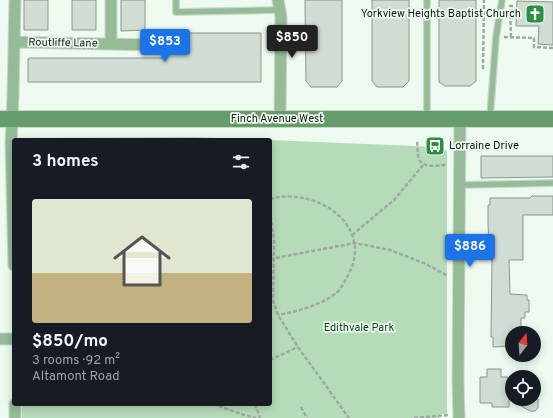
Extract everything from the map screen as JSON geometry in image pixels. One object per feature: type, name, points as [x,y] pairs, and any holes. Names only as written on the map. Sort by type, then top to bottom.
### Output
[{"type":"main road","name":"Finch Avenue West","points":[[6,120],[553,119]]},
{"type":"street","name":"Routliffe Lane","points":[[12,184],[11,143],[6,120],[14,42],[15,0]]},
{"type":"street","name":"Routliffe Lane","points":[[111,0],[111,43]]},
{"type":"street","points":[[279,5],[280,119]]},
{"type":"street","name":"Routliffe Lane","points":[[14,42],[152,45]]},
{"type":"street","points":[[459,417],[460,119]]},
{"type":"street","points":[[0,339],[12,339]]},
{"type":"street","points":[[15,406],[15,418]]},
{"type":"lane","points":[[176,0],[176,12],[279,5]]},
{"type":"lane","points":[[427,0],[427,119]]},
{"type":"lane","points":[[489,119],[496,37],[502,0]]},
{"type":"lane","points":[[459,185],[553,183]]},
{"type":"path","points":[[483,75],[484,0]]},
{"type":"path","points":[[511,37],[510,6],[515,6]]},
{"type":"path","points":[[496,37],[534,38],[534,47],[553,48]]},
{"type":"path","points":[[417,142],[419,159],[424,164],[432,166],[447,165]]},
{"type":"path","points":[[352,235],[394,200],[424,164]]},
{"type":"path","points":[[272,198],[292,196],[303,197],[321,203],[340,218],[350,229],[355,243],[355,256],[352,269],[337,294],[308,308],[278,315]]},
{"type":"path","points":[[272,225],[274,240],[272,259],[273,301],[278,315],[298,347],[349,418]]},
{"type":"path","points":[[272,259],[355,243],[390,250],[426,264],[449,276],[459,277]]},
{"type":"path","points":[[272,359],[298,347]]},
{"type":"path","points":[[219,406],[256,418]]},
{"type":"path","points":[[256,406],[260,418]]},
{"type":"path","points":[[301,406],[307,418]]},
{"type":"path","points":[[414,418],[459,417]]},
{"type":"green space","points":[[194,137],[216,138],[23,138]]},
{"type":"green space","name":"Edithvale Park","points":[[272,140],[438,147],[446,150],[447,414],[440,414],[439,418],[22,418],[22,406],[272,406]]},
{"type":"building","points":[[24,0],[48,0],[48,30],[24,30]]},
{"type":"building","points":[[72,0],[96,0],[96,30],[72,30]]},
{"type":"building","points":[[121,0],[145,0],[145,30],[121,31]]},
{"type":"building","points":[[305,0],[342,0],[342,81],[337,87],[311,87],[306,81]]},
{"type":"building","points":[[372,0],[409,0],[409,81],[403,87],[377,87],[372,81]]},
{"type":"building","points":[[439,0],[476,0],[476,81],[470,86],[445,86],[439,82]]},
{"type":"building","name":"Yorkview Heights Baptist Church","points":[[517,1],[553,2],[553,45],[538,44],[539,26],[516,26]]},
{"type":"building","points":[[164,33],[261,33],[261,82],[28,82],[28,59],[30,58],[164,58]]},
{"type":"building","points":[[481,156],[553,156],[553,177],[481,178]]},
{"type":"building","points":[[532,196],[553,196],[553,215],[523,215],[523,260],[509,260],[510,294],[527,295],[527,300],[529,300],[529,312],[525,312],[525,318],[521,318],[521,326],[505,326],[505,346],[493,347],[493,337],[491,337],[492,260],[491,251],[489,251],[488,205],[490,205],[490,198],[530,198]]},
{"type":"building","points":[[487,369],[501,369],[501,377],[505,377],[505,406],[509,407],[492,407],[492,403],[480,403],[480,377],[487,377]]},
{"type":"building","points":[[521,406],[538,406],[535,411],[530,411]]},
{"type":"place","name":"Yorkview Heights Baptist Church","points":[[535,14]]},
{"type":"place","name":"Lorraine Drive","points":[[435,146]]}]
